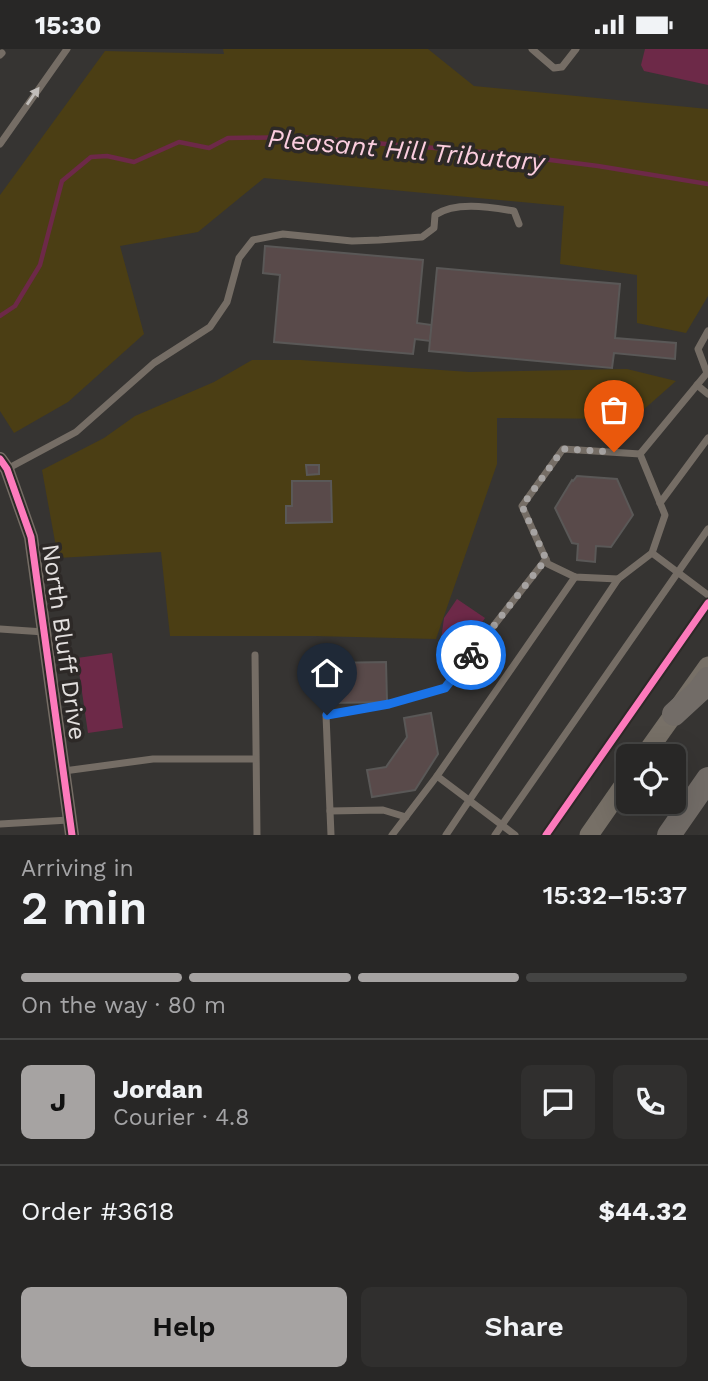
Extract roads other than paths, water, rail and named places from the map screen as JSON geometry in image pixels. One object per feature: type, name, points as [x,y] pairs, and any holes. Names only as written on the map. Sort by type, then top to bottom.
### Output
[{"type":"highway","points":[[674,714],[708,679]]},
{"type":"highway","points":[[669,835],[708,779]]},
{"type":"main road","points":[[653,744],[708,666]]},
{"type":"main road","points":[[589,835],[616,796]]},
{"type":"street","name":"North Bluff Drive","points":[[3,464],[31,537],[72,835]]},
{"type":"lane","points":[[0,144],[67,49]]},
{"type":"lane","points":[[532,49],[554,68],[562,67],[576,49]]},
{"type":"lane","points":[[3,464],[76,432],[154,363],[210,327],[227,302],[239,258],[253,240],[283,234],[352,241],[422,237],[434,228],[435,215],[446,208],[490,207],[514,211],[519,224]]},
{"type":"lane","points":[[640,454],[706,373],[698,349],[708,331]]},
{"type":"lane","points":[[696,385],[708,394]]},
{"type":"lane","points":[[660,503],[708,438]]},
{"type":"lane","points":[[618,579],[575,577],[548,564],[522,506],[563,449],[640,454]]},
{"type":"lane","points":[[446,835],[618,579],[652,553],[665,515],[640,454]]},
{"type":"lane","points":[[495,835],[708,529]]},
{"type":"lane","points":[[652,553],[708,595]]},
{"type":"lane","points":[[331,835],[327,715],[389,704],[445,688],[546,559]]},
{"type":"lane","points":[[392,835],[437,776],[575,577]]},
{"type":"lane","points":[[0,629],[45,632]]},
{"type":"lane","points":[[255,655],[257,835]]},
{"type":"lane","points":[[63,771],[153,759],[255,759]]},
{"type":"lane","points":[[437,776],[515,835]]},
{"type":"lane","points":[[330,811],[383,810],[406,817]]},
{"type":"lane","points":[[0,824],[69,820]]},
{"type":"waterway","name":"Pleasant Hill Tributary","points":[[0,316],[15,306],[40,265],[62,181],[91,157],[107,156],[134,162],[179,142],[209,148],[228,138],[302,137],[495,153],[708,184]]}]
